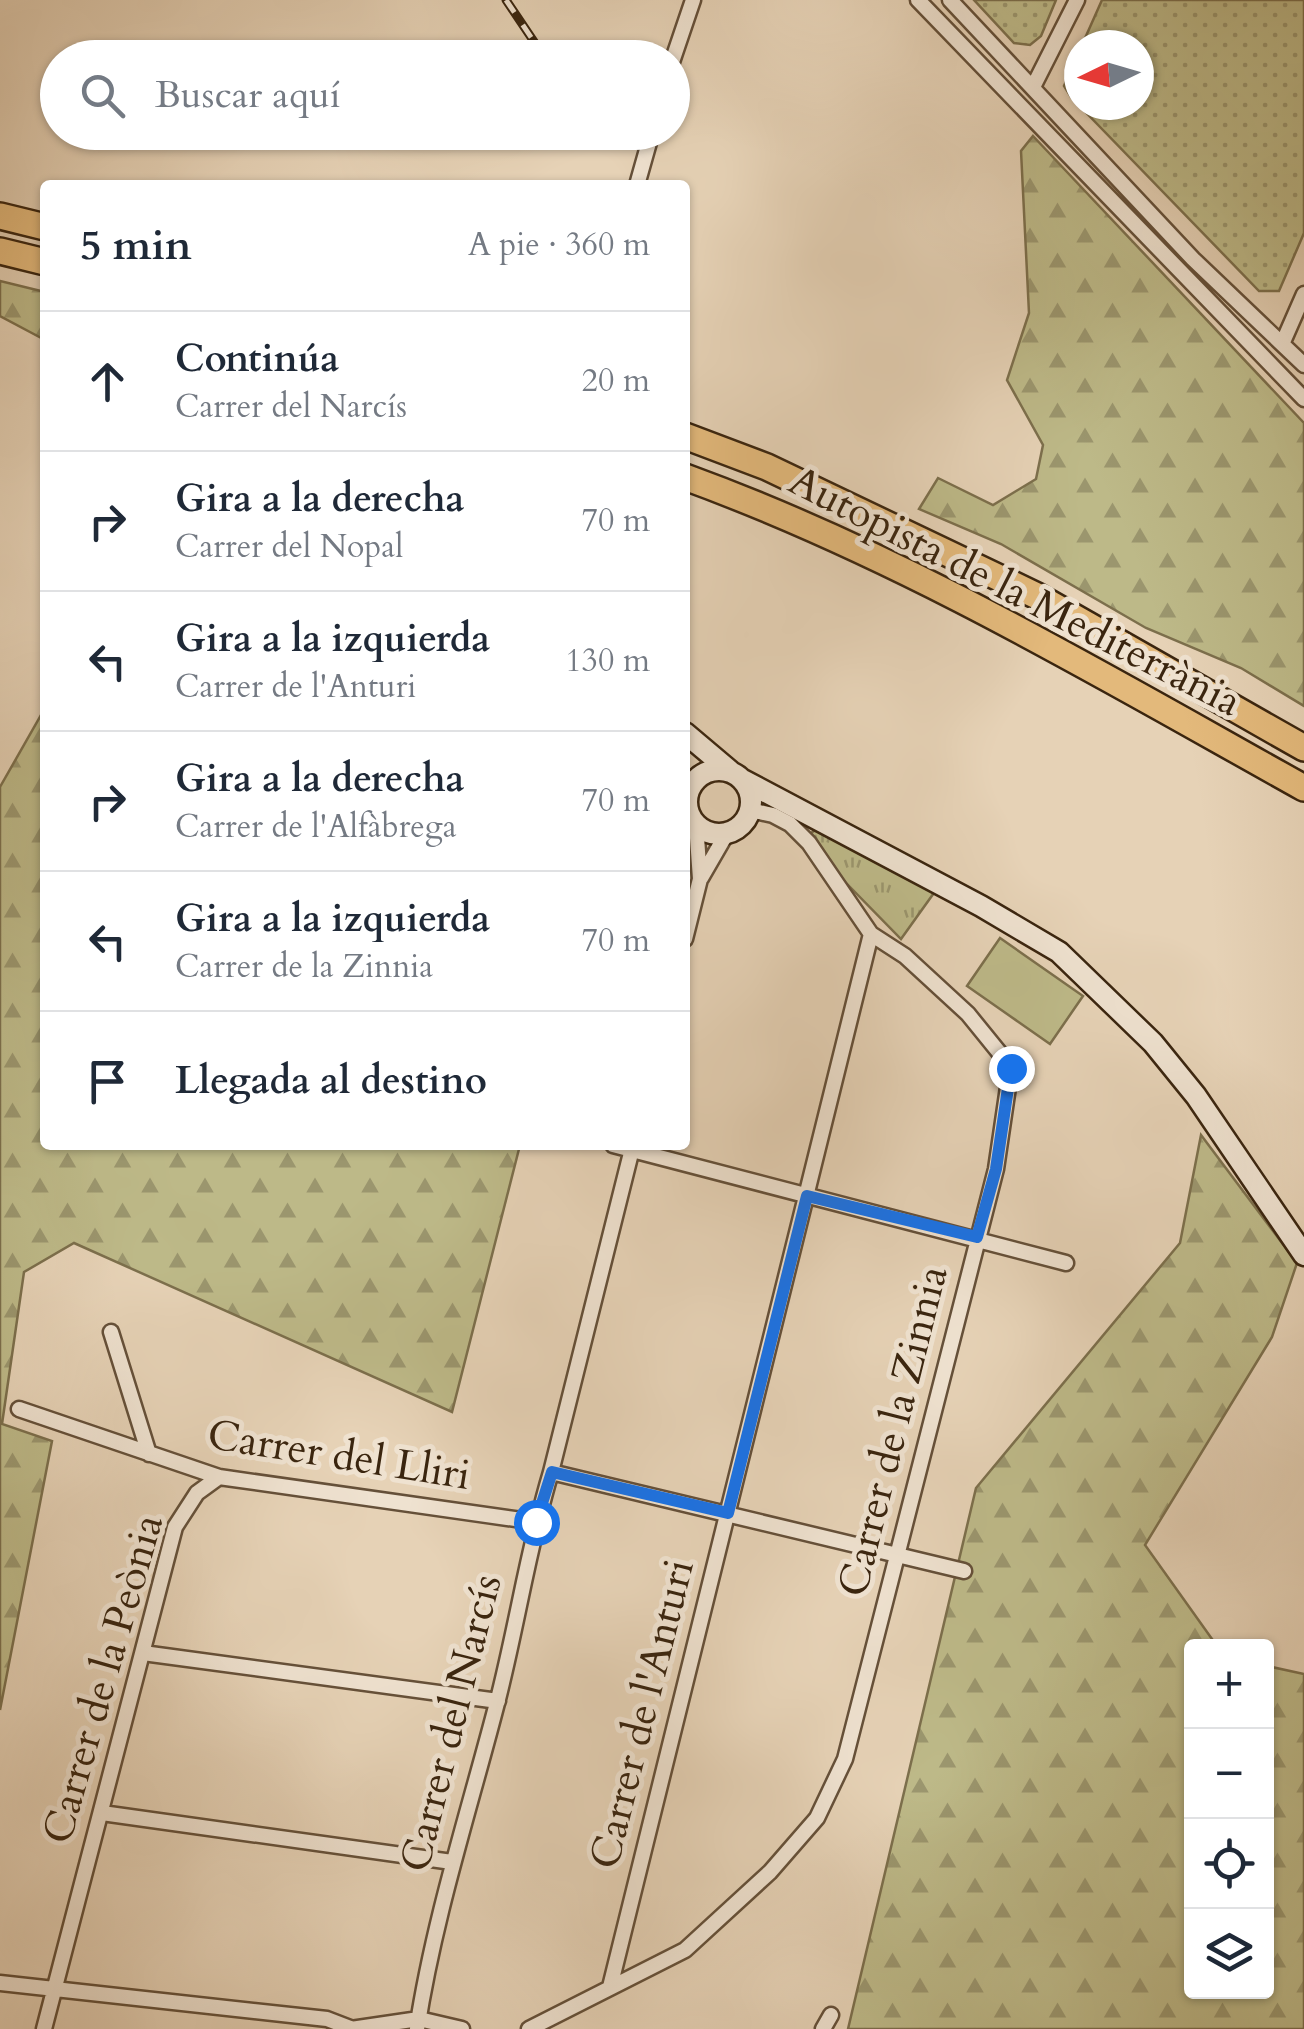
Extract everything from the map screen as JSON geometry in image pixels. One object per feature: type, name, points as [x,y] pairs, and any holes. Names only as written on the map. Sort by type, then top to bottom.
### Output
[{"type":"highway","points":[[0,216],[40,226]]},
{"type":"highway","points":[[0,250],[40,261]]},
{"type":"highway","name":"Autopista de la Mediterrània","points":[[690,438],[767,467],[1038,596],[1304,748]]},
{"type":"highway","name":"Autopista de la Mediterrània","points":[[690,479],[762,505],[1028,633],[1304,788]]},
{"type":"street","points":[[679,40],[693,0]]},
{"type":"street","points":[[918,0],[1304,399]]},
{"type":"street","points":[[950,0],[1193,259],[1304,365]]},
{"type":"street","points":[[1033,87],[1076,0]]},
{"type":"street","points":[[638,180],[647,150]]},
{"type":"street","points":[[1283,342],[1304,294]]},
{"type":"street","points":[[690,738],[736,776],[750,794],[750,810],[741,824],[727,833],[700,879],[690,919]]},
{"type":"street","points":[[690,784],[720,770],[736,776],[982,906],[1059,952],[1153,1043],[1196,1096],[1304,1255]]},
{"type":"street","name":"Carrer de la Zinnia","points":[[529,2029],[684,1950],[770,1872],[818,1818],[846,1759],[996,1169],[1011,1068],[968,1014],[905,956],[871,934],[790,824],[750,810]]},
{"type":"street","points":[[690,814],[706,831],[727,833]]},
{"type":"street","points":[[696,824],[700,879]]},
{"type":"street","name":"Carrer de l'Anturi","points":[[610,1987],[871,934]]},
{"type":"street","name":"Carrer del Narcís","points":[[418,2024],[452,1862],[498,1701],[536,1522],[552,1472],[631,1150]]},
{"type":"street","points":[[643,1150],[1066,1263]]},
{"type":"street","points":[[111,1332],[148,1454]]},
{"type":"street","name":"Carrer del Lliri","points":[[19,1410],[219,1477],[536,1522]]},
{"type":"street","points":[[552,1472],[897,1558],[964,1571]]},
{"type":"street","name":"Carrer de la Peònia","points":[[44,2029],[175,1527],[197,1493],[219,1477]]},
{"type":"street","points":[[142,1653],[498,1701]]},
{"type":"street","points":[[102,1813],[452,1862]]},
{"type":"street","points":[[619,1952],[649,1968]]},
{"type":"street","points":[[0,1983],[328,2020],[352,2028],[418,2024],[462,2029]]},
{"type":"green space","points":[[974,0],[1056,0],[1041,36],[1030,45],[1014,43]]},
{"type":"green space","points":[[1102,0],[1304,0],[1304,233],[1279,291],[1259,291],[1093,120],[1154,120],[1154,30],[1089,30]]},
{"type":"green space","points":[[1033,136],[1304,423],[1304,706],[1241,668],[1146,628],[1001,544],[919,509],[938,478],[993,505],[1036,479],[1043,445],[1007,380],[1029,313],[1021,151]]},
{"type":"green space","points":[[0,281],[40,291],[40,337],[0,316]]},
{"type":"green space","points":[[40,717],[40,1150],[519,1150],[452,1412],[74,1243],[24,1272],[2,1424],[52,1441],[0,1710],[0,787]]},
{"type":"green space","points":[[826,822],[936,890],[901,939],[803,839]]},
{"type":"green space","points":[[1000,938],[1083,996],[1050,1044],[967,986]]},
{"type":"green space","points":[[1201,1135],[1297,1263],[1272,1337],[1145,1545],[1212,1639],[1184,1639],[1184,1999],[1274,1999],[1274,1668],[1304,1674],[1304,2029],[848,2029],[976,1488],[1180,1243]]},
{"type":"railway","points":[[506,0],[533,40]]},
{"type":"route","points":[[536,1522],[552,1472],[728,1513],[807,1196],[977,1237],[996,1169],[1011,1068]]}]
